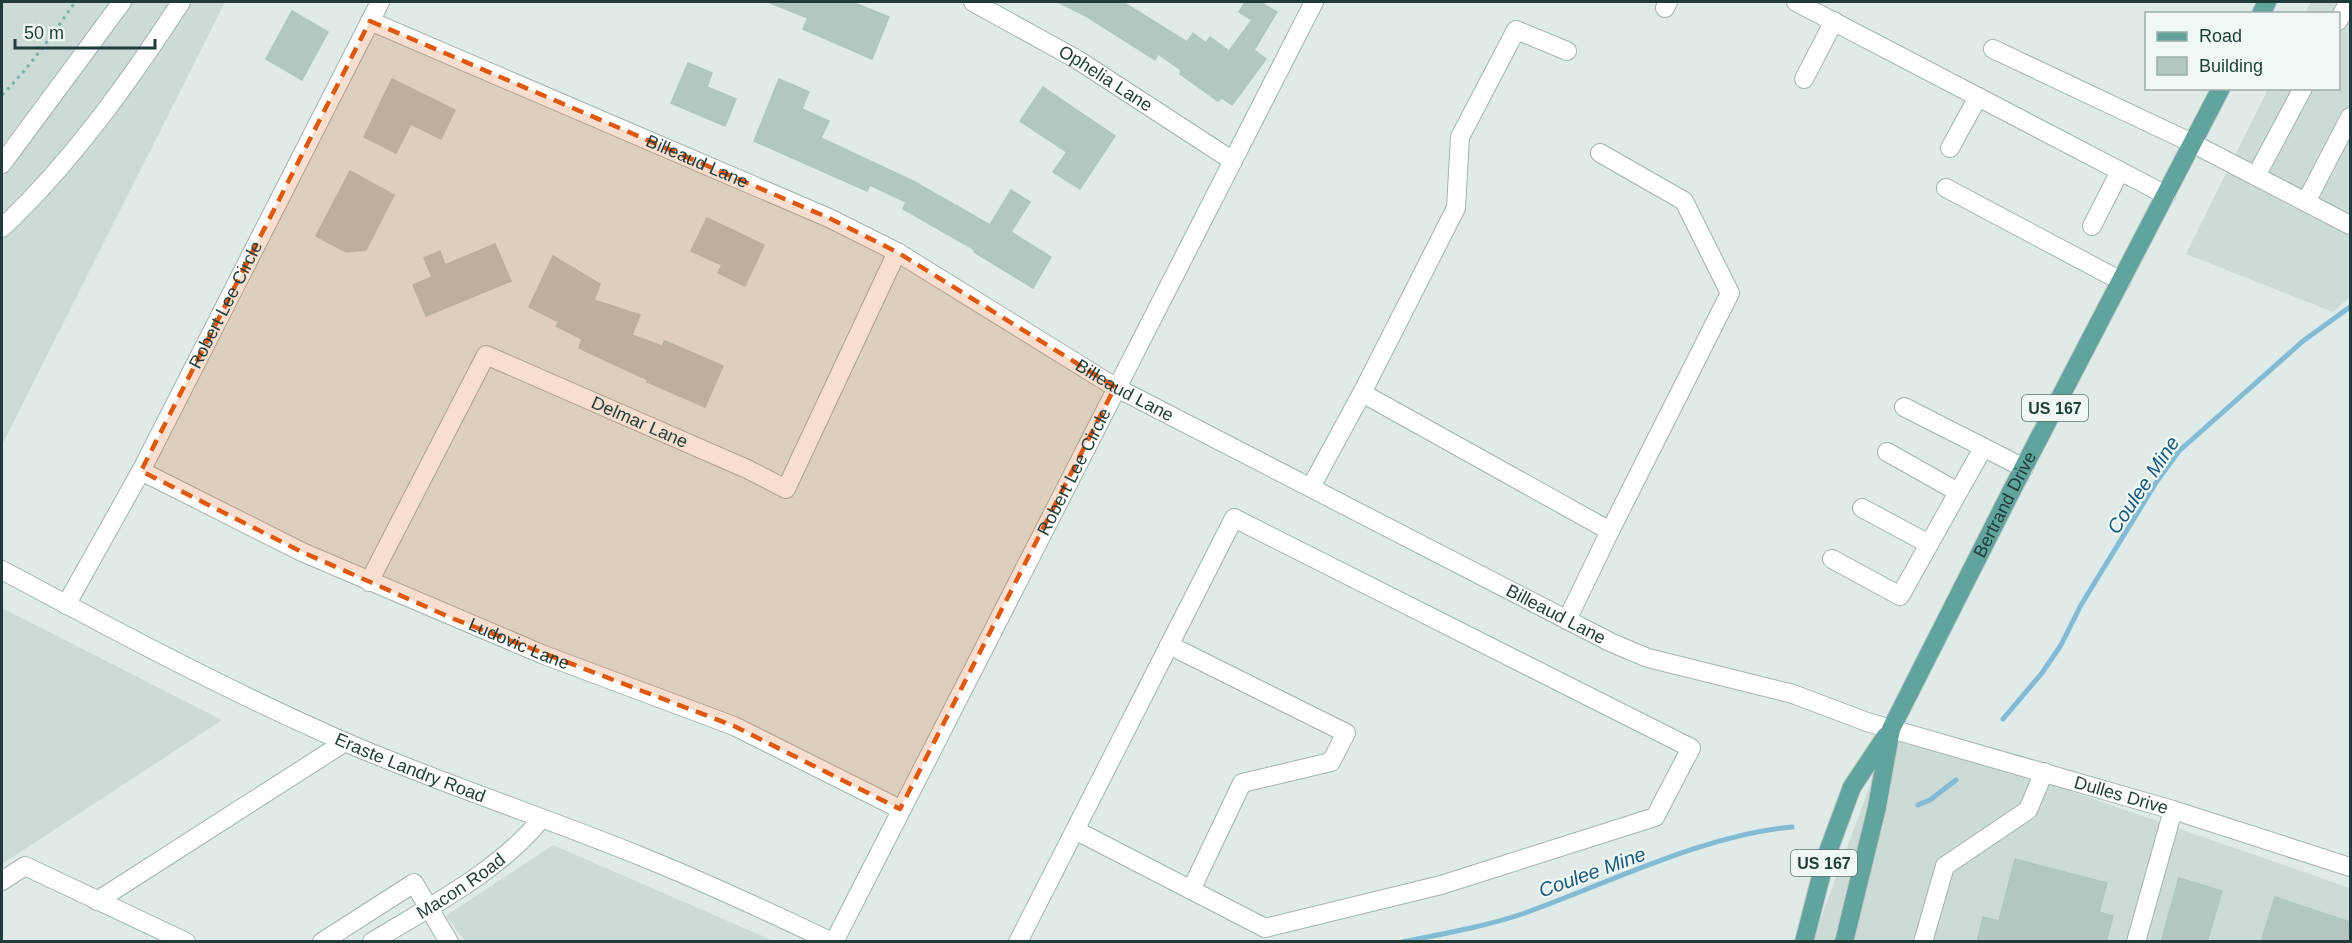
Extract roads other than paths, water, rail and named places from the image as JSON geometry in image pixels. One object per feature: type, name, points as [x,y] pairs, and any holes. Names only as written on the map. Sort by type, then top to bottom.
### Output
[{"type":"main road","name":"Bertrand Drive","points":[[1844,942],[1876,807],[1891,729],[2220,90]]},
{"type":"main road","name":"US 167","points":[[1804,942],[1826,856],[1852,788],[1891,729]]},
{"type":"street","points":[[2,164],[122,2]]},
{"type":"street","points":[[2,228],[87,135],[137,68],[181,2]]},
{"type":"street","name":"Robert Lee Circle","points":[[66,604],[141,471],[380,2]]},
{"type":"street","name":"Ophelia Lane","points":[[973,2],[1078,60],[1233,161]]},
{"type":"street","name":"Robert Lee Circle","points":[[833,942],[1314,2]]},
{"type":"street","points":[[1796,2],[1828,12],[1978,97],[2166,195]]},
{"type":"street","points":[[2340,18],[2349,2]]},
{"type":"street","points":[[1804,79],[1828,12]]},
{"type":"street","name":"Billeaud Lane","points":[[370,21],[829,218],[897,252],[1115,387],[1612,644],[1648,658],[1793,694],[1891,729]]},
{"type":"street","points":[[1311,487],[1362,393],[1456,208],[1460,137],[1516,30],[1567,51]]},
{"type":"street","points":[[1993,49],[2192,143],[2350,225]]},
{"type":"street","points":[[2256,176],[2302,90]]},
{"type":"street","points":[[1950,148],[1978,97]]},
{"type":"street","points":[[2306,202],[2350,117]]},
{"type":"street","points":[[1567,620],[1730,293],[1684,201],[1600,153]]},
{"type":"street","points":[[2092,226],[2120,171]]},
{"type":"street","points":[[1946,188],[2121,281]]},
{"type":"street","name":"Delmar Lane","points":[[369,582],[486,355],[736,464],[786,489],[897,252]]},
{"type":"street","points":[[1362,393],[1610,531]]},
{"type":"street","points":[[1904,407],[2024,468]]},
{"type":"street","points":[[1832,559],[1900,596],[1983,448]]},
{"type":"street","points":[[1887,452],[1958,492]]},
{"type":"street","name":"Ludovic Lane","points":[[141,471],[302,552],[369,582],[554,659],[734,726],[900,809]]},
{"type":"street","points":[[1862,508],[1929,544]]},
{"type":"street","points":[[1018,942],[1169,645],[1234,518],[1691,748],[1655,817],[1441,885],[1265,928],[1075,830]]},
{"type":"street","name":"Eraste Landry Road","points":[[2,570],[150,648],[345,742],[638,855],[833,942]]},
{"type":"street","points":[[1169,645],[1346,734],[1331,762],[1242,783],[1191,890]]},
{"type":"street","name":"Dulles Drive","points":[[1891,729],[2173,810],[2350,867]]},
{"type":"street","points":[[97,901],[345,742]]},
{"type":"street","points":[[1923,942],[1945,866],[2028,810],[2044,772]]},
{"type":"street","points":[[2136,942],[2173,810]]},
{"type":"street","name":"Macon Road","points":[[372,942],[498,862],[519,845],[541,819]]},
{"type":"street","points":[[2,881],[25,866],[186,942]]},
{"type":"street","points":[[322,942],[414,883],[449,942]]},
{"type":"waterway","name":"Coulee Mine","points":[[2003,719],[2042,673],[2061,645],[2081,605],[2157,481],[2179,451],[2303,341],[2350,307]]},
{"type":"waterway","name":"Coulee Mine","points":[[1918,805],[1930,800],[1956,780]]},
{"type":"waterway","name":"Coulee Mine","points":[[1402,942],[1507,919],[1690,850],[1758,832],[1792,827]]}]
